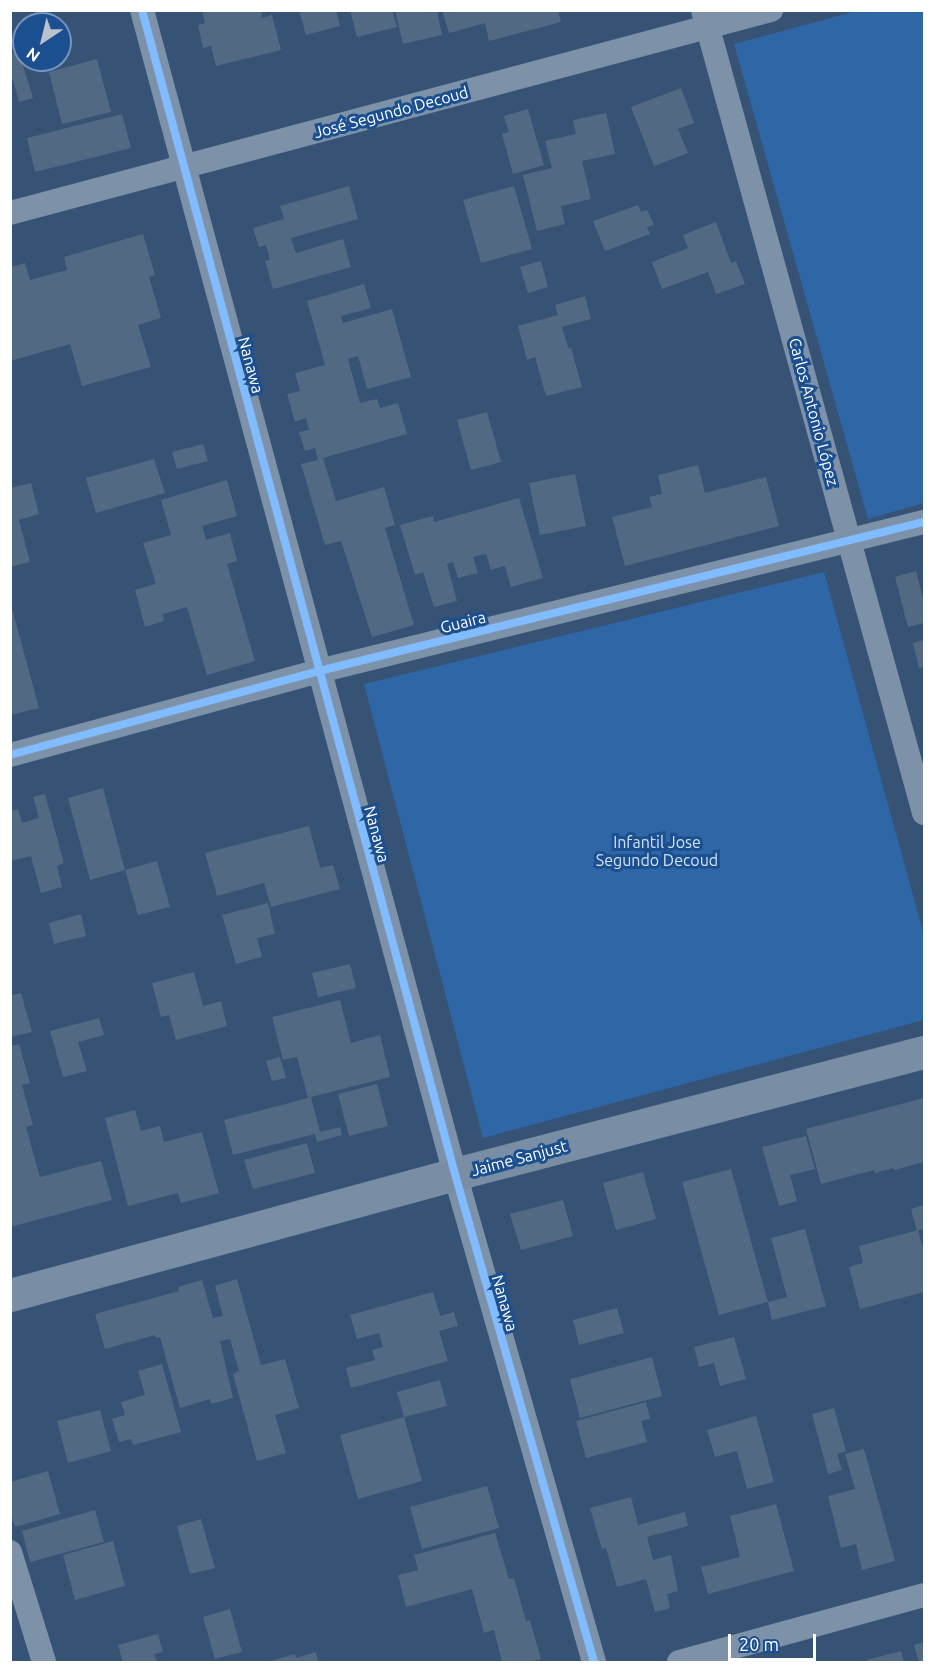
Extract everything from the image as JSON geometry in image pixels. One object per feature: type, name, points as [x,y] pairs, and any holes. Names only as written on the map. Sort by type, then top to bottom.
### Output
[{"type":"main road","name":"Jaime Sanjust","points":[[10,1294],[455,1174],[924,1052]]},
{"type":"street","name":"Nanawa","points":[[142,10],[455,1174],[594,1662]]},
{"type":"street","name":"José Segundo Decoud","points":[[10,213],[184,168],[706,19],[771,10]]},
{"type":"street","name":"Carlos Antonio López","points":[[706,19],[924,813]]},
{"type":"street","name":"Guaira","points":[[10,755],[319,671],[924,522]]},
{"type":"street","points":[[10,1552],[44,1662]]},
{"type":"street","points":[[679,1662],[924,1595]]},
{"type":"green space","points":[[856,11],[924,11],[924,503],[868,519],[734,44]]},
{"type":"green space","name":"Infantil Jose Segundo Decoud","points":[[824,572],[924,935],[924,1020],[483,1138],[364,684]]},
{"type":"building","points":[[202,10],[261,10],[262,18],[272,15],[281,50],[216,66],[211,46],[203,48],[198,25],[205,23]]},
{"type":"building","points":[[299,10],[336,10],[340,26],[306,35]]},
{"type":"building","points":[[350,10],[392,10],[397,27],[357,37]]},
{"type":"building","points":[[395,10],[437,10],[442,35],[403,44]]},
{"type":"building","points":[[442,10],[558,10],[561,22],[489,41],[485,23],[449,33]]},
{"type":"building","points":[[10,54],[12,54],[12,72],[25,72],[33,98],[19,102],[13,80],[10,81]]},
{"type":"building","points":[[97,59],[111,112],[62,124],[49,72],[72,72],[72,66]]},
{"type":"building","points":[[681,88],[694,123],[678,129],[688,153],[654,166],[631,107]]},
{"type":"building","points":[[528,109],[544,165],[513,174],[502,134],[509,132],[504,116]]},
{"type":"building","points":[[606,113],[615,154],[582,161],[591,199],[561,206],[565,224],[537,231],[523,175],[552,168],[545,141],[576,134],[573,120]]},
{"type":"building","points":[[122,114],[131,148],[35,172],[27,138]]},
{"type":"building","points":[[349,186],[358,219],[291,238],[296,253],[343,239],[351,267],[273,289],[265,261],[270,260],[266,245],[259,247],[253,228],[284,219],[280,206]]},
{"type":"building","points":[[514,186],[532,249],[481,263],[463,200]]},
{"type":"building","points":[[638,205],[641,212],[647,210],[654,225],[647,227],[650,234],[605,251],[593,221]]},
{"type":"building","points":[[716,222],[731,263],[736,261],[745,284],[716,294],[708,272],[662,289],[652,262],[688,248],[683,235]]},
{"type":"building","points":[[143,234],[155,275],[149,277],[161,318],[138,325],[151,367],[82,386],[70,344],[10,361],[10,267],[25,263],[30,280],[67,270],[64,257]]},
{"type":"building","points":[[541,261],[548,287],[528,293],[520,267]]},
{"type":"building","points":[[364,284],[371,308],[341,316],[343,323],[392,309],[411,377],[367,389],[358,356],[348,359],[360,403],[377,399],[380,408],[398,403],[407,434],[323,458],[336,501],[384,487],[395,525],[385,528],[414,625],[372,637],[341,541],[325,545],[301,464],[318,460],[315,448],[305,451],[299,432],[309,430],[306,418],[295,422],[287,394],[300,391],[295,373],[325,365],[307,301]]},
{"type":"building","points":[[585,296],[591,319],[562,327],[568,348],[571,348],[582,387],[546,396],[535,357],[527,360],[518,326],[558,315],[555,305]]},
{"type":"building","points":[[487,412],[501,462],[471,470],[457,420]]},
{"type":"building","points":[[203,444],[208,461],[177,469],[172,452]]},
{"type":"building","points":[[154,459],[165,493],[96,513],[86,478]]},
{"type":"building","points":[[698,465],[705,493],[766,477],[779,526],[625,566],[612,517],[652,507],[649,497],[662,494],[658,475]]},
{"type":"building","points":[[575,474],[586,526],[540,535],[529,483]]},
{"type":"building","points":[[227,480],[237,516],[202,526],[206,540],[230,533],[237,561],[227,564],[255,661],[207,675],[187,607],[163,614],[164,621],[145,627],[135,590],[156,584],[143,543],[171,535],[161,500]]},
{"type":"building","points":[[31,483],[39,514],[19,520],[30,562],[10,567],[10,488]]},
{"type":"building","points":[[519,498],[543,578],[511,587],[505,566],[491,570],[486,554],[473,557],[478,573],[458,578],[453,562],[447,564],[457,601],[434,607],[423,572],[415,575],[400,525],[433,516],[434,522]]},
{"type":"building","points":[[916,571],[924,603],[924,623],[908,627],[895,577]]},
{"type":"building","points":[[10,601],[39,708],[10,715]]},
{"type":"building","points":[[924,640],[924,667],[919,668],[913,643]]},
{"type":"building","points":[[103,788],[125,870],[90,880],[68,798]]},
{"type":"building","points":[[45,794],[64,863],[57,866],[62,887],[41,893],[31,856],[10,861],[10,811],[18,809],[22,823],[39,818],[33,797]]},
{"type":"building","points":[[309,826],[320,868],[333,865],[340,889],[271,907],[264,883],[217,896],[205,853]]},
{"type":"building","points":[[157,861],[170,907],[138,915],[125,870]]},
{"type":"building","points":[[268,903],[275,934],[257,938],[262,957],[236,964],[222,915]]},
{"type":"building","points":[[81,914],[86,936],[54,944],[49,923]]},
{"type":"building","points":[[350,964],[356,988],[318,997],[312,973]]},
{"type":"building","points":[[194,972],[203,1006],[221,1001],[227,1026],[176,1040],[169,1015],[161,1017],[152,983]]},
{"type":"building","points":[[21,993],[32,1032],[10,1037],[10,996]]},
{"type":"building","points":[[340,1000],[351,1043],[380,1035],[390,1077],[311,1097],[320,1132],[340,1127],[342,1135],[317,1142],[315,1134],[233,1155],[224,1120],[308,1098],[297,1057],[283,1060],[272,1017]]},
{"type":"building","points":[[99,1018],[104,1035],[78,1042],[87,1071],[63,1077],[50,1031]]},
{"type":"building","points":[[19,1044],[30,1083],[22,1085],[33,1125],[26,1127],[40,1177],[101,1161],[112,1200],[10,1227],[10,1046]]},
{"type":"building","points":[[280,1057],[286,1078],[272,1081],[266,1061]]},
{"type":"building","points":[[377,1084],[388,1126],[349,1136],[338,1094]]},
{"type":"building","points":[[924,1098],[924,1162],[894,1170],[893,1168],[875,1173],[874,1170],[821,1184],[806,1129]]},
{"type":"building","points":[[135,1110],[141,1131],[160,1126],[164,1142],[202,1132],[219,1193],[181,1203],[178,1193],[128,1206],[105,1118]]},
{"type":"building","points":[[806,1136],[815,1169],[790,1175],[797,1201],[779,1206],[762,1147]]},
{"type":"building","points":[[307,1143],[315,1173],[253,1189],[244,1160]]},
{"type":"building","points":[[731,1169],[768,1302],[719,1315],[682,1182]]},
{"type":"building","points":[[643,1172],[656,1219],[616,1230],[603,1183]]},
{"type":"building","points":[[563,1200],[573,1236],[521,1250],[510,1214]]},
{"type":"building","points":[[924,1205],[924,1229],[917,1231],[911,1209]]},
{"type":"building","points":[[805,1229],[826,1306],[772,1320],[768,1302],[787,1297],[771,1238]]},
{"type":"building","points":[[918,1230],[924,1252],[924,1292],[860,1309],[849,1267],[863,1263],[859,1246]]},
{"type":"building","points":[[237,1279],[261,1365],[285,1359],[299,1408],[275,1415],[286,1453],[257,1461],[233,1374],[239,1371],[230,1339],[220,1341],[233,1398],[211,1404],[210,1399],[180,1408],[160,1337],[156,1338],[155,1335],[105,1349],[95,1314],[179,1291],[178,1287],[202,1280],[213,1318],[223,1316],[215,1286]]},
{"type":"building","points":[[433,1292],[440,1316],[454,1312],[458,1326],[439,1331],[448,1361],[351,1388],[346,1368],[375,1360],[372,1350],[383,1347],[379,1333],[357,1339],[350,1315]]},
{"type":"building","points":[[617,1308],[624,1333],[579,1345],[573,1320]]},
{"type":"building","points":[[734,1337],[746,1379],[720,1386],[714,1363],[699,1367],[694,1347]]},
{"type":"building","points":[[652,1357],[662,1396],[580,1418],[570,1379]]},
{"type":"building","points":[[162,1364],[181,1432],[133,1445],[131,1439],[119,1442],[112,1419],[125,1415],[121,1402],[145,1395],[138,1371]]},
{"type":"building","points":[[440,1380],[447,1406],[404,1417],[397,1392]]},
{"type":"building","points":[[646,1402],[650,1419],[641,1421],[647,1442],[586,1458],[576,1421]]},
{"type":"building","points":[[834,1408],[846,1451],[837,1454],[842,1470],[828,1474],[812,1414]]},
{"type":"building","points":[[100,1410],[111,1451],[68,1463],[57,1421]]},
{"type":"building","points":[[756,1416],[774,1482],[747,1489],[737,1451],[715,1457],[707,1430]]},
{"type":"building","points":[[404,1417],[422,1481],[358,1499],[340,1435]]},
{"type":"building","points":[[864,1449],[895,1561],[862,1570],[856,1544],[841,1548],[828,1496],[855,1489],[845,1454]]},
{"type":"building","points":[[48,1471],[60,1514],[15,1527],[10,1511],[10,1482]]},
{"type":"building","points":[[487,1486],[499,1528],[422,1549],[410,1507]]},
{"type":"building","points":[[631,1497],[638,1525],[685,1512],[688,1526],[647,1537],[653,1560],[671,1555],[678,1591],[667,1594],[670,1608],[655,1612],[646,1579],[617,1587],[606,1548],[602,1549],[590,1508]]},
{"type":"building","points":[[776,1504],[794,1571],[708,1594],[701,1567],[740,1557],[730,1516]]},
{"type":"building","points":[[95,1510],[104,1542],[30,1562],[22,1531]]},
{"type":"building","points":[[201,1519],[215,1568],[190,1574],[177,1526]]},
{"type":"building","points":[[495,1533],[509,1579],[514,1578],[526,1621],[530,1620],[541,1659],[529,1662],[502,1662],[494,1630],[484,1633],[472,1589],[406,1607],[398,1575],[418,1570],[414,1555]]},
{"type":"building","points":[[113,1541],[125,1586],[75,1600],[63,1555]]},
{"type":"building","points":[[230,1609],[242,1652],[215,1659],[203,1617]]},
{"type":"building","points":[[158,1634],[163,1652],[154,1654],[157,1662],[123,1662],[118,1645]]},
{"type":"building","points":[[924,1642],[924,1662],[919,1662],[914,1645]]},
{"type":"building","points":[[901,1651],[904,1662],[867,1662],[867,1660]]},
{"type":"building","points":[[316,1652],[318,1662],[267,1662],[295,1654],[296,1658]]},
{"type":"cycle path","points":[[142,10],[455,1174],[594,1662]]},
{"type":"cycle path","points":[[10,755],[319,671],[924,522]]}]
